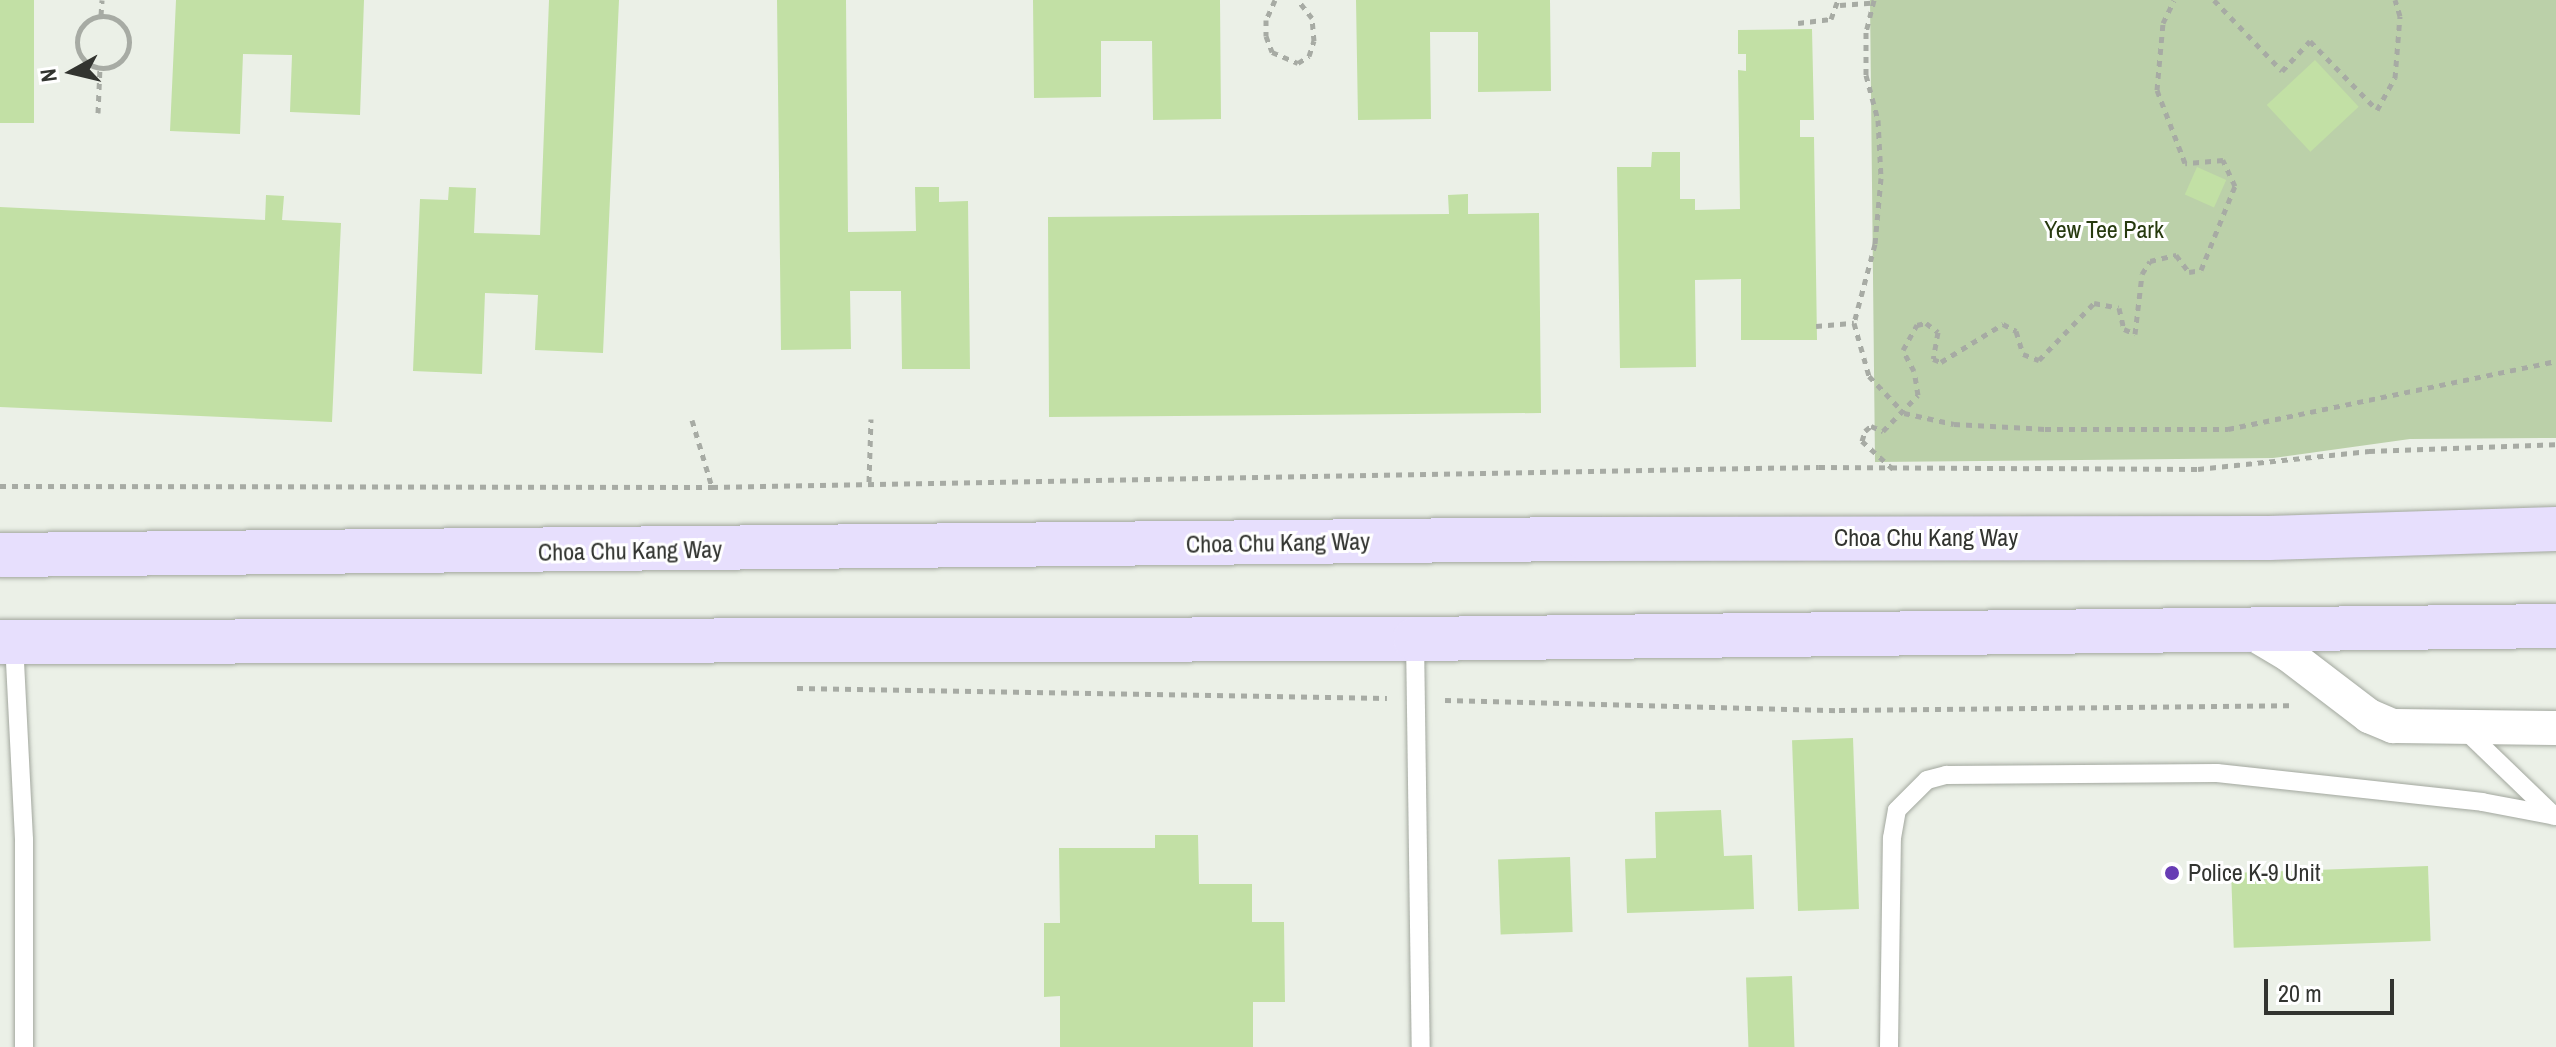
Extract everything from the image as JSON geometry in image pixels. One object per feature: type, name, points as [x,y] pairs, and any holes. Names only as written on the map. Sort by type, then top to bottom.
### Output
[{"type":"main road","points":[[2488,528],[2556,509]]},
{"type":"main road","name":"Choa Chu Kang Way","points":[[0,555],[1586,539],[2269,538],[2488,528],[2556,529]]},
{"type":"main road","points":[[7,642],[1415,639],[2252,633],[2556,626]]},
{"type":"street","points":[[2252,633],[2289,655],[2353,705],[2393,726],[2556,728]]},
{"type":"lane","points":[[1415,639],[1421,1047]]},
{"type":"lane","points":[[7,642],[24,840],[24,1047]]},
{"type":"lane","points":[[2463,728],[2555,816]]},
{"type":"lane","points":[[1889,1047],[1892,838],[1897,810],[1927,780],[1946,775],[2217,773],[2482,802],[2555,816]]},
{"type":"path","points":[[101,15],[102,0]]},
{"type":"path","points":[[1275,0],[1266,20],[1266,36],[1272,52],[1298,63],[1309,56],[1314,41],[1312,18],[1298,0]]},
{"type":"path","points":[[1893,470],[1862,441],[1871,426],[1883,431],[1904,413],[1918,395],[1914,371],[1903,350],[1917,325],[1926,323],[1938,332],[1933,359],[1941,362],[2003,324],[2016,331],[2023,354],[2039,360],[2094,303],[2119,308],[2124,329],[2135,334],[2142,274],[2150,261],[2176,255],[2189,272],[2201,270],[2235,186],[2223,160],[2185,163],[2157,90],[2163,23],[2174,0]]},
{"type":"path","points":[[2214,0],[2282,71],[2310,41],[2377,110],[2395,78],[2400,16],[2395,0]]},
{"type":"path","points":[[1798,23],[1831,19],[1839,2],[1872,2],[1866,75],[1878,120],[1881,178],[1875,244],[1854,323],[1869,376],[1904,413],[1954,424],[2045,429],[2228,429],[2556,361]]},
{"type":"path","points":[[101,15],[123,24],[130,44],[120,63],[100,68],[88,64],[77,41],[89,19],[101,15]]},
{"type":"path","points":[[98,113],[100,68]]},
{"type":"path","points":[[1816,326],[1854,323]]},
{"type":"path","points":[[869,482],[871,419]]},
{"type":"path","points":[[692,420],[712,487]]},
{"type":"path","points":[[0,486],[712,487],[869,482],[2198,469],[2369,451],[2556,444]]},
{"type":"path","points":[[785,688],[1839,710],[2353,705]]},
{"type":"green space","name":"Yew Tee Park","points":[[1870,0],[2556,0],[2556,438],[2410,439],[2273,458],[1875,462]]},
{"type":"building","points":[[0,0],[34,0],[34,123],[0,123]]},
{"type":"building","points":[[176,0],[364,0],[360,115],[290,112],[292,55],[243,54],[240,134],[170,131]]},
{"type":"building","points":[[549,0],[619,0],[603,353],[535,350],[538,295],[485,293],[482,374],[413,371],[420,199],[448,200],[449,187],[476,188],[474,233],[540,235]]},
{"type":"building","points":[[777,0],[846,0],[848,232],[916,231],[915,187],[939,187],[939,202],[968,201],[970,369],[902,369],[901,291],[850,291],[851,349],[781,350]]},
{"type":"building","points":[[1033,0],[1220,0],[1221,119],[1153,120],[1152,41],[1101,41],[1101,97],[1034,98]]},
{"type":"building","points":[[1356,0],[1550,0],[1551,91],[1478,92],[1478,32],[1430,32],[1431,119],[1358,120]]},
{"type":"building","points":[[1812,29],[1814,120],[1800,120],[1800,137],[1814,137],[1817,340],[1741,340],[1741,279],[1695,280],[1696,367],[1620,368],[1617,167],[1651,167],[1652,152],[1680,152],[1680,199],[1695,199],[1695,210],[1740,209],[1738,70],[1746,71],[1746,54],[1738,54],[1738,30]]},
{"type":"building","points":[[2315,60],[2359,107],[2310,152],[2267,105]]},
{"type":"building","points":[[2197,167],[2226,180],[2214,207],[2185,194]]},
{"type":"building","points":[[1468,194],[1468,214],[1539,213],[1541,413],[1049,417],[1048,217],[1449,214],[1448,195]]},
{"type":"building","points":[[266,195],[284,196],[282,220],[341,223],[332,422],[0,407],[0,207],[265,220]]},
{"type":"building","points":[[1853,738],[1859,909],[1798,911],[1792,740]]},
{"type":"building","points":[[1721,810],[1724,856],[1752,855],[1754,909],[1627,913],[1625,859],[1656,858],[1655,812]]},
{"type":"building","points":[[1155,835],[1198,835],[1199,884],[1252,884],[1252,922],[1284,922],[1285,1002],[1253,1002],[1253,1047],[1060,1047],[1060,996],[1044,997],[1044,923],[1060,923],[1059,848],[1155,848]]},
{"type":"building","points":[[1570,857],[1573,932],[1501,934],[1498,860]]},
{"type":"building","points":[[2428,866],[2431,941],[2234,948],[2231,873]]},
{"type":"building","points":[[1792,976],[1794,1047],[1748,1047],[1746,978]]},
{"type":"place","name":"Police K-9 Unit","points":[[2172,873]]}]
